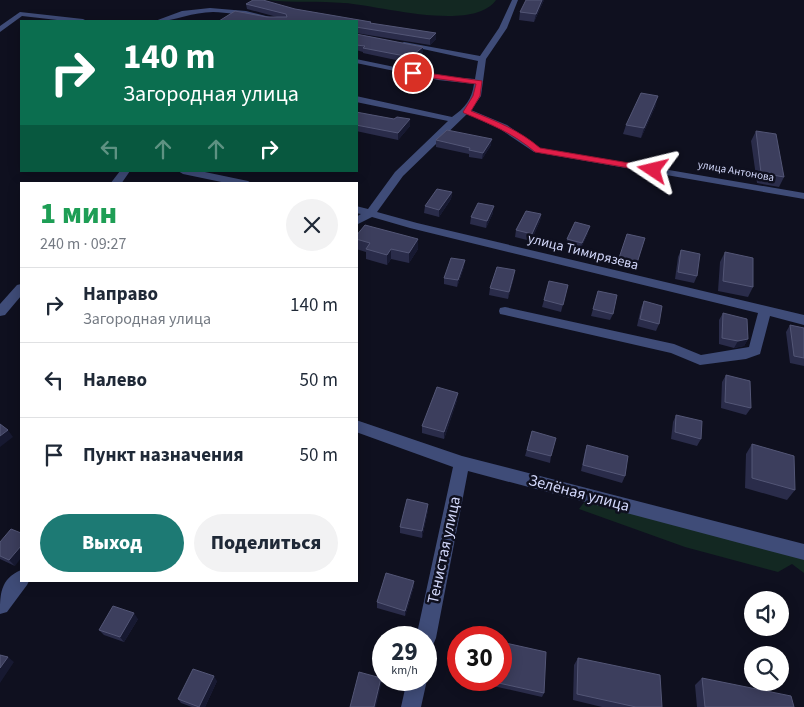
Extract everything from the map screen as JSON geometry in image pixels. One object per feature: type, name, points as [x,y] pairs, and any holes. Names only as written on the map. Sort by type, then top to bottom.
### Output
[{"type":"street","points":[[358,221],[371,213],[399,174],[454,120],[466,112],[477,96],[482,59],[503,28],[515,0]]},
{"type":"street","points":[[171,19],[184,13],[204,10],[234,10],[278,20]]},
{"type":"street","points":[[0,30],[20,14],[74,20]]},
{"type":"street","points":[[395,43],[482,59]]},
{"type":"street","points":[[358,61],[438,78],[480,82]]},
{"type":"street","points":[[358,99],[410,109],[454,120]]},
{"type":"street","name":"улица Антонова","points":[[466,112],[509,129],[524,138],[538,150],[804,196]]},
{"type":"street","points":[[117,182],[124,172]]},
{"type":"street","points":[[188,172],[238,182]]},
{"type":"street","name":"улица Тимирязева","points":[[358,210],[414,226],[804,320]]},
{"type":"street","points":[[0,312],[20,289]]},
{"type":"street","points":[[505,311],[674,349],[700,360],[746,354],[754,350],[765,311]]},
{"type":"street","name":"Зелёная улица","points":[[358,427],[462,463],[804,552]]},
{"type":"street","name":"Тенистая улица","points":[[428,626],[462,463]]},
{"type":"street","points":[[0,605],[20,580]]},
{"type":"green space","points":[[268,0],[496,0],[484,10],[467,15],[447,16],[424,15],[344,3]]},
{"type":"green space","points":[[586,500],[804,558],[804,573],[792,564],[778,572],[685,547],[579,509]]},
{"type":"building","points":[[253,0],[263,0],[295,9],[436,33],[430,39],[358,27],[358,20],[221,20],[235,11],[267,17],[287,17],[286,14],[246,4]]},
{"type":"building","points":[[526,0],[542,0],[536,14],[520,12]]},
{"type":"building","points":[[358,34],[423,47],[410,57],[363,48],[365,46],[358,45]]},
{"type":"building","points":[[641,93],[658,96],[644,128],[626,125]]},
{"type":"building","points":[[358,112],[394,119],[397,117],[410,119],[398,133],[358,125]]},
{"type":"building","points":[[447,130],[492,139],[483,153],[436,140]]},
{"type":"building","points":[[756,131],[776,134],[784,177],[761,173]]},
{"type":"building","points":[[437,189],[452,192],[439,210],[425,206]]},
{"type":"building","points":[[478,203],[494,206],[487,221],[471,217]]},
{"type":"building","points":[[526,211],[541,214],[532,234],[516,230]]},
{"type":"building","points":[[575,222],[590,226],[582,243],[567,239]]},
{"type":"building","points":[[365,225],[418,239],[409,253],[391,249],[387,255],[366,249],[370,243],[358,240],[358,234]]},
{"type":"building","points":[[627,234],[645,238],[637,263],[619,258]]},
{"type":"building","points":[[681,250],[700,254],[697,276],[678,272]]},
{"type":"building","points":[[725,252],[753,258],[753,287],[723,281]]},
{"type":"building","points":[[451,258],[465,260],[458,280],[444,278]]},
{"type":"building","points":[[497,267],[515,270],[509,292],[490,288]]},
{"type":"building","points":[[549,281],[568,285],[563,305],[544,300]]},
{"type":"building","points":[[598,291],[617,295],[613,314],[593,309]]},
{"type":"building","points":[[644,301],[662,306],[659,324],[640,319]]},
{"type":"building","points":[[723,313],[747,319],[748,339],[738,341],[722,338]]},
{"type":"building","points":[[790,325],[804,328],[804,358],[794,356]]},
{"type":"building","points":[[726,375],[750,381],[751,408],[725,402]]},
{"type":"building","points":[[437,387],[458,393],[444,432],[422,426]]},
{"type":"building","points":[[676,415],[702,421],[701,439],[675,432]]},
{"type":"building","points":[[0,424],[8,430],[0,436]]},
{"type":"building","points":[[532,431],[556,438],[551,456],[527,450]]},
{"type":"building","points":[[752,444],[794,456],[795,490],[752,478]]},
{"type":"building","points":[[587,445],[628,456],[625,476],[583,465]]},
{"type":"building","points":[[407,499],[428,504],[422,531],[400,527]]},
{"type":"building","points":[[11,529],[20,533],[20,547],[9,560],[0,556],[0,542]]},
{"type":"building","points":[[386,573],[414,581],[405,611],[377,602]]},
{"type":"building","points":[[113,606],[134,613],[120,637],[99,630]]},
{"type":"building","points":[[512,644],[546,652],[544,693],[512,686]]},
{"type":"building","points":[[0,655],[8,657],[0,668]]},
{"type":"building","points":[[578,658],[660,675],[662,707],[636,707],[577,694]]},
{"type":"building","points":[[193,669],[214,676],[199,707],[178,699]]},
{"type":"building","points":[[359,672],[372,676],[372,691],[378,691],[374,707],[350,707]]},
{"type":"building","points":[[702,678],[744,686],[744,691],[766,691],[791,696],[794,707],[705,707]]},
{"type":"route","points":[[413,73],[438,78],[480,82],[477,96],[466,112],[484,117],[509,129],[524,138],[538,150],[653,170]]}]
